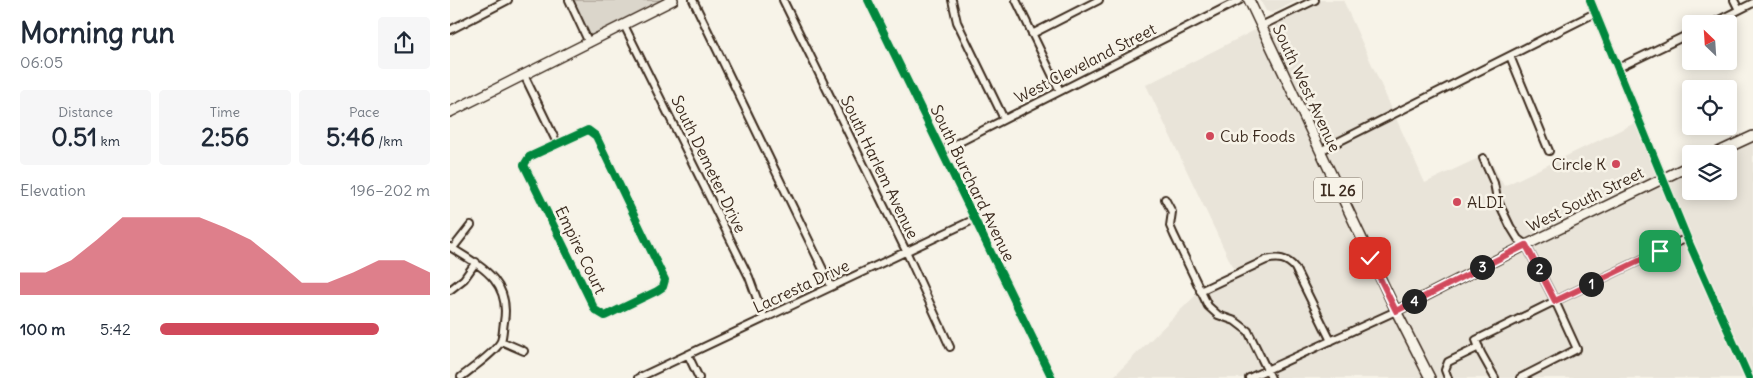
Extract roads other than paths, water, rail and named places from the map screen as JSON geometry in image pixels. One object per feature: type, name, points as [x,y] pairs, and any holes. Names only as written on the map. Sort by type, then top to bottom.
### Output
[{"type":"main road","points":[[450,112],[674,0]]},
{"type":"main road","name":"South West Avenue","points":[[1249,0],[1396,311],[1430,378]]},
{"type":"main road","points":[[1734,145],[1753,136]]},
{"type":"main road","name":"West South Street","points":[[1396,311],[1682,169]]},
{"type":"street","points":[[450,30],[508,0]]},
{"type":"street","points":[[569,0],[589,43]]},
{"type":"street","points":[[693,0],[831,286]]},
{"type":"street","name":"South Harlem Avenue","points":[[783,0],[906,252],[950,347]]},
{"type":"street","name":"South Burchard Avenue","points":[[868,0],[1052,378]]},
{"type":"street","points":[[952,0],[957,22],[1004,119]]},
{"type":"street","points":[[1016,0],[1060,91]]},
{"type":"street","points":[[1032,34],[1098,0]]},
{"type":"street","name":"West Cleveland Street","points":[[942,151],[1240,0]]},
{"type":"street","points":[[1261,26],[1315,0]]},
{"type":"street","points":[[1590,0],[1687,238],[1749,378]]},
{"type":"street","points":[[1734,0],[1739,10]]},
{"type":"street","points":[[1729,15],[1753,3]]},
{"type":"street","points":[[1320,151],[1595,13]]},
{"type":"street","name":"South Demeter Drive","points":[[624,25],[749,277],[764,318]]},
{"type":"street","points":[[1618,68],[1682,37]]},
{"type":"street","points":[[1510,56],[1549,151]]},
{"type":"street","points":[[524,75],[557,143]]},
{"type":"street","name":"Empire Court","points":[[588,130],[596,136],[665,280],[663,287],[604,316],[595,310],[524,165],[528,157],[557,143],[588,130]]},
{"type":"street","points":[[1483,158],[1494,183],[1497,199],[1510,226],[1518,239],[1526,245],[1555,301],[1577,350],[1520,378]]},
{"type":"street","points":[[1165,198],[1172,212],[1170,226],[1208,306],[1218,315],[1236,321],[1248,331],[1271,378]]},
{"type":"street","name":"Lacresta Drive","points":[[638,378],[975,219]]},
{"type":"street","points":[[462,378],[489,354],[501,340],[506,312],[504,298],[491,274],[476,262],[451,248],[471,225]]},
{"type":"street","points":[[1495,378],[1476,340],[1687,238]]},
{"type":"street","points":[[1200,291],[1276,257],[1291,263],[1299,275],[1330,341]]},
{"type":"street","points":[[450,290],[464,280],[476,262]]},
{"type":"street","name":"West South Street","points":[[1249,378],[1396,311]]},
{"type":"street","points":[[501,340],[524,351]]},
{"type":"street","points":[[1448,378],[1445,370],[1448,362],[1479,347]]},
{"type":"street","points":[[688,354],[699,378]]},
{"type":"place","name":"Cub Foods","points":[[1210,136]]},
{"type":"place","name":"Circle K","points":[[1616,164]]},
{"type":"place","name":"ALDI","points":[[1457,202]]}]
